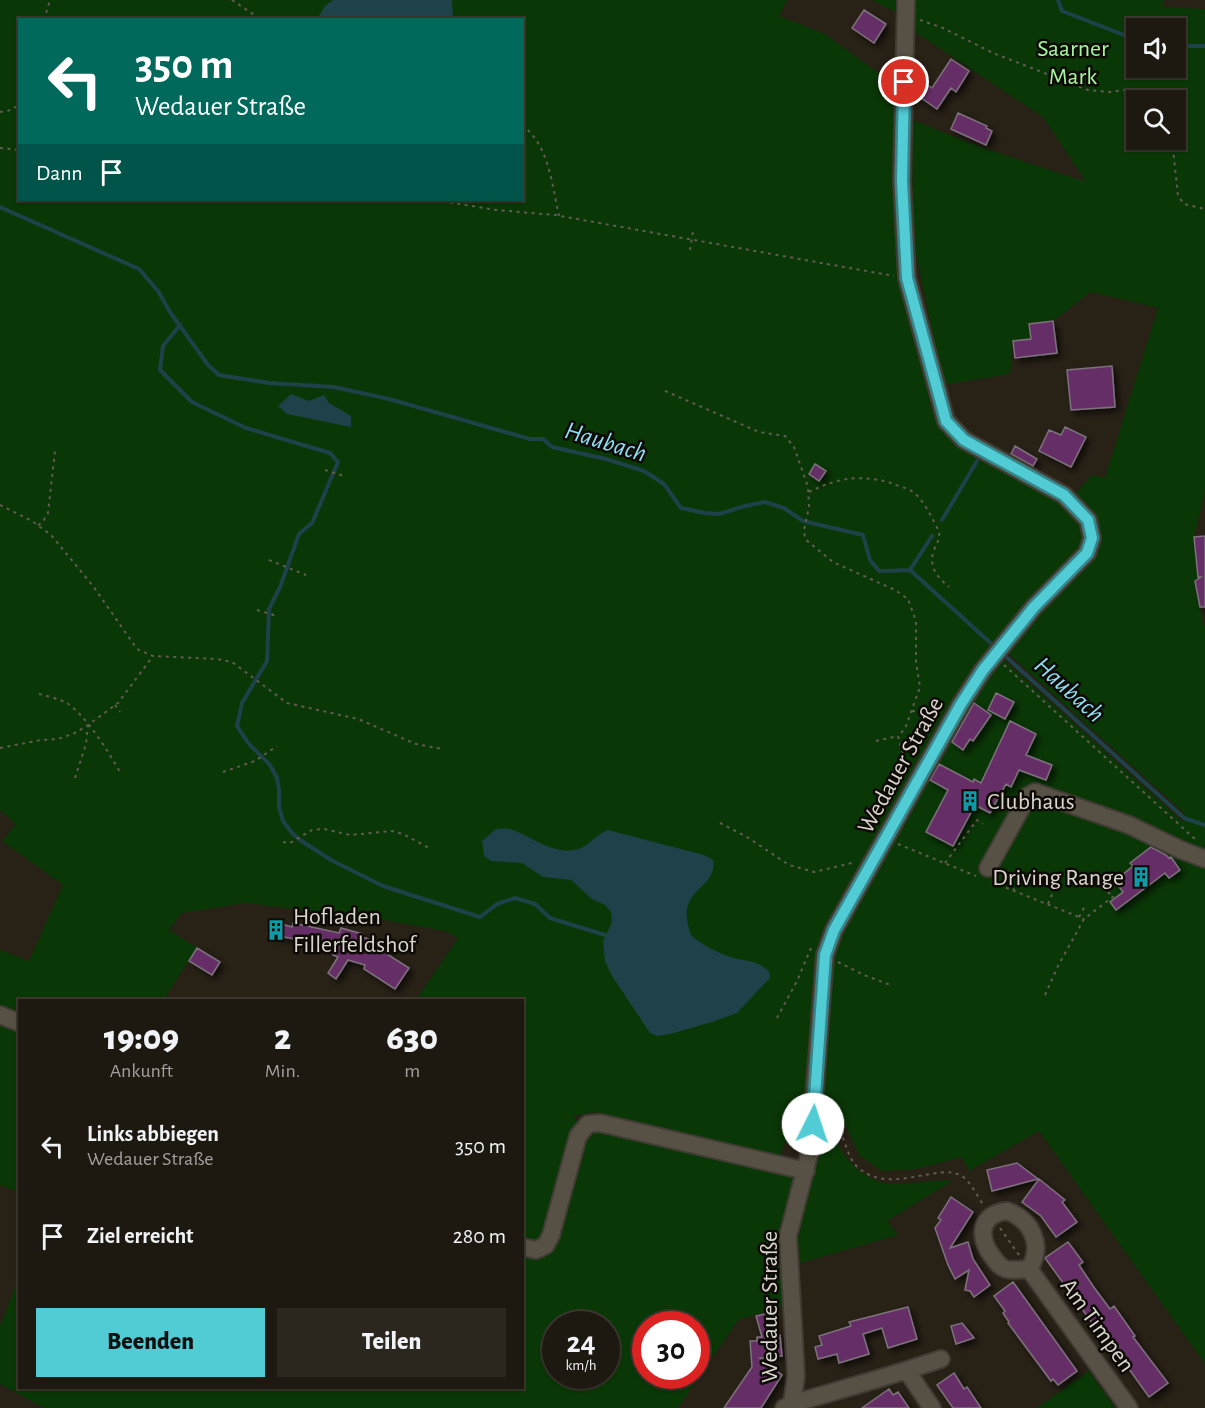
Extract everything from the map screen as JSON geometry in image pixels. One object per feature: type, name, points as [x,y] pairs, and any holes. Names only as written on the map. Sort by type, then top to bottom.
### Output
[{"type":"street","name":"Wedauer Straße","points":[[788,1406],[796,1376],[788,1236],[806,1171],[813,1124],[818,951],[834,930],[954,716],[998,651],[1034,607],[1087,553],[1092,538],[1088,520],[1064,495],[964,440],[946,421],[907,278],[902,181],[906,8]]},
{"type":"street","points":[[988,868],[1028,796],[1035,792],[1129,825],[1205,859]]},
{"type":"street","points":[[0,1015],[18,1022]]},
{"type":"street","points":[[524,1247],[536,1250],[546,1245],[551,1235],[578,1136],[588,1124],[600,1123],[806,1171]]},
{"type":"street","name":"Am Timpen","points":[[1029,1269],[1129,1408]]},
{"type":"street","points":[[788,1406],[941,1359]]},
{"type":"street","points":[[908,1371],[932,1408]]},
{"type":"path","points":[[45,18],[50,0]]},
{"type":"path","points":[[232,0],[259,18]]},
{"type":"path","points":[[906,8],[993,53],[1088,90],[1109,92],[1138,90]]},
{"type":"path","points":[[0,112],[11,110],[18,105]]},
{"type":"path","points":[[524,126],[530,130],[542,149],[559,216]]},
{"type":"path","points":[[0,148],[18,150]]},
{"type":"path","points":[[1173,150],[1178,196],[1184,204],[1205,209]]},
{"type":"path","points":[[441,201],[496,210],[559,216],[907,278]]},
{"type":"path","points":[[690,250],[693,231]]},
{"type":"path","points":[[665,391],[759,432],[785,436],[794,447],[809,492],[805,539],[833,562],[895,590],[908,599],[916,621],[916,662],[920,687],[905,729],[898,736],[876,741]]},
{"type":"path","points":[[38,525],[48,513],[55,451]]},
{"type":"path","points":[[325,470],[344,476]]},
{"type":"path","points":[[809,492],[847,477],[885,482],[913,492],[922,501],[939,531],[940,537],[933,551],[932,564],[940,580],[949,587]]},
{"type":"path","points":[[0,505],[38,525],[51,535],[70,556],[137,649],[153,656],[217,659],[232,662],[287,703],[358,719],[416,744],[442,749]]},
{"type":"path","points":[[269,560],[306,575]]},
{"type":"path","points":[[257,610],[277,616]]},
{"type":"path","points":[[998,651],[1196,840]]},
{"type":"path","points":[[0,748],[58,739],[88,726],[116,705],[153,656]]},
{"type":"path","points":[[39,694],[65,702],[106,747],[120,772]]},
{"type":"path","points":[[116,705],[120,712]]},
{"type":"path","points":[[912,711],[954,716]]},
{"type":"path","points":[[75,778],[82,760],[88,726]]},
{"type":"path","points":[[898,736],[904,758],[904,778]]},
{"type":"path","points":[[223,772],[255,761],[277,746]]},
{"type":"path","points":[[945,863],[977,820],[983,824]]},
{"type":"path","points":[[720,823],[747,837],[789,865],[814,872],[859,861],[854,871]]},
{"type":"path","points":[[283,842],[290,843],[312,830],[324,829],[350,835],[392,831],[403,834],[429,848]]},
{"type":"path","points":[[1013,891],[1019,881]]},
{"type":"path","points":[[1046,995],[1058,966],[1084,920],[1114,896],[1096,885]]},
{"type":"path","points":[[1048,904],[1053,892]]},
{"type":"path","points":[[1079,917],[1085,906]]},
{"type":"path","points":[[777,1018],[797,981],[818,951],[864,975],[893,986]]},
{"type":"path","points":[[813,1124],[836,1126],[848,1154],[861,1170],[886,1180],[950,1172]]},
{"type":"green space","name":"Saarner Mark","points":[[0,0],[787,0],[779,16],[825,34],[895,85],[899,236],[905,283],[930,404],[943,431],[960,447],[1066,504],[1092,475],[1105,478],[1158,308],[1091,292],[1053,321],[1029,324],[1031,339],[1013,341],[1010,374],[943,385],[913,239],[912,120],[981,147],[1086,182],[1043,117],[900,22],[901,15],[872,0],[1163,0],[1163,7],[1205,9],[1205,491],[1194,537],[1199,579],[1195,581],[1205,627],[1205,1364],[1039,1131],[969,1171],[962,1157],[916,1169],[882,1171],[860,1156],[844,1123],[818,1112],[803,1147],[784,1143],[780,1157],[596,1112],[573,1116],[589,1135],[601,1129],[790,1175],[797,1183],[787,1305],[738,1320],[710,1361],[710,1311],[632,1311],[632,1389],[691,1389],[678,1408],[44,1408],[0,1384],[0,1326],[18,1280],[18,1389],[524,1389],[524,999],[417,999],[458,938],[445,931],[384,920],[246,903],[182,913],[169,930],[197,948],[166,996],[172,999],[18,999],[18,1018],[0,1010],[0,950],[29,961],[63,885],[2,841],[16,824],[0,810]],"holes":[[[998,644],[1183,812],[1183,822],[993,650]]]},
{"type":"green space","points":[[0,1023],[18,1030],[18,1192],[0,1185]]},
{"type":"green space","points":[[816,1131],[831,1132],[854,1167],[880,1182],[900,1184],[952,1181],[887,1221],[898,1235],[793,1265],[792,1240]]},
{"type":"green space","points":[[1088,1370],[1115,1408],[1037,1408],[1087,1372]]},
{"type":"water","points":[[333,0],[452,0],[453,18],[318,18],[325,6]]},
{"type":"water","points":[[291,394],[309,401],[324,395],[329,403],[351,416],[351,427],[287,414],[278,406]]},
{"type":"water","points":[[496,829],[510,829],[544,845],[562,850],[581,848],[608,830],[704,855],[713,860],[713,870],[691,898],[687,919],[691,935],[717,952],[760,965],[769,971],[770,978],[737,1013],[670,1034],[657,1036],[650,1033],[612,976],[605,961],[603,942],[612,922],[611,912],[571,880],[543,877],[522,863],[491,861],[484,856],[482,841]]},
{"type":"building","points":[[864,10],[886,24],[874,43],[852,28]]},
{"type":"building","points":[[951,59],[969,71],[956,92],[951,88],[937,109],[914,93],[922,81],[932,88]]},
{"type":"building","points":[[958,113],[987,126],[986,128],[992,131],[986,145],[951,129]]},
{"type":"building","points":[[1053,321],[1057,353],[1015,358],[1013,341],[1031,339],[1029,324]]},
{"type":"building","points":[[1112,366],[1115,407],[1071,410],[1067,370]]},
{"type":"building","points":[[1065,427],[1086,437],[1071,467],[1039,451],[1049,430],[1061,435]]},
{"type":"building","points":[[1015,446],[1037,459],[1033,466],[1011,454]]},
{"type":"building","points":[[815,464],[826,471],[819,481],[809,474]]},
{"type":"building","points":[[1205,536],[1205,607],[1200,607],[1195,581],[1201,577],[1198,577],[1194,537]]},
{"type":"building","points":[[996,693],[1014,702],[1005,719],[988,710]]},
{"type":"building","points":[[974,703],[991,715],[973,741],[970,739],[963,750],[952,742]]},
{"type":"building","points":[[1010,721],[1036,734],[1026,755],[1052,765],[1046,780],[1019,770],[1011,787],[1006,784],[990,813],[975,805],[953,846],[926,832],[948,790],[930,780],[939,764],[973,782],[974,779],[981,783]]},
{"type":"building","name":"Driving Range","points":[[1151,847],[1171,857],[1180,870],[1169,878],[1165,873],[1116,910],[1110,902],[1123,892],[1117,884],[1123,879],[1121,876],[1133,866],[1130,863]]},
{"type":"building","points":[[271,921],[292,927],[293,923],[339,933],[341,928],[363,934],[362,937],[372,940],[371,944],[409,968],[395,989],[364,969],[365,965],[348,960],[336,979],[328,973],[338,957],[333,955],[336,947],[268,934]]},
{"type":"building","points":[[197,948],[220,962],[212,975],[189,961]]},
{"type":"building","points":[[1017,1163],[1038,1179],[992,1191],[987,1170]]},
{"type":"building","points":[[1039,1179],[1065,1200],[1062,1202],[1077,1222],[1056,1237],[1041,1216],[1022,1202]]},
{"type":"building","points":[[951,1197],[973,1212],[950,1248],[968,1242],[973,1259],[990,1285],[974,1297],[970,1291],[965,1290],[969,1270],[955,1279],[935,1228],[941,1220],[938,1218]]},
{"type":"building","points":[[1068,1242],[1083,1262],[1079,1265],[1093,1286],[1110,1309],[1114,1306],[1135,1336],[1133,1337],[1168,1383],[1149,1397],[1129,1369],[1127,1371],[1045,1258]]},
{"type":"building","points":[[1013,1282],[1077,1371],[1058,1385],[1053,1379],[1051,1381],[1008,1323],[1003,1313],[1005,1311],[994,1296]]},
{"type":"building","points":[[908,1307],[917,1339],[888,1348],[882,1328],[863,1334],[869,1354],[839,1363],[837,1354],[818,1359],[815,1347],[822,1345],[819,1336],[851,1326],[849,1322]]},
{"type":"building","points":[[769,1313],[776,1336],[780,1335],[782,1356],[760,1358],[782,1375],[761,1408],[724,1408],[752,1367],[750,1341],[757,1341],[757,1337],[762,1337],[756,1316]]},
{"type":"building","points":[[962,1323],[974,1338],[956,1344],[951,1326]]},
{"type":"building","points":[[954,1373],[964,1389],[967,1387],[981,1408],[953,1408],[937,1385]]},
{"type":"building","points":[[889,1389],[893,1395],[898,1392],[909,1408],[862,1408]]},
{"type":"waterway","points":[[1058,0],[1062,11],[1126,36]]},
{"type":"waterway","points":[[1186,46],[1205,46]]},
{"type":"waterway","name":"Haubach","points":[[0,207],[139,269],[158,291],[170,312],[208,365],[219,375],[269,383],[334,387],[389,399],[530,439],[543,439],[552,447],[606,459],[644,471],[664,484],[681,508],[719,514],[765,502],[784,508],[803,521],[863,535],[870,560],[879,571],[910,570],[995,647]]},
{"type":"waterway","points":[[180,325],[163,346],[160,370],[192,402],[246,428],[330,453],[338,462],[312,523],[299,534],[280,587],[269,609],[267,661],[242,703],[237,726],[249,744],[270,765],[277,778],[279,807],[283,821],[300,840],[331,860],[383,886],[480,917],[497,904],[515,898],[535,904],[550,918],[605,935]]},
{"type":"waterway","points":[[942,520],[977,461]]},
{"type":"waterway","points":[[910,570],[932,536]]},
{"type":"waterway","name":"Haubach","points":[[1003,654],[1184,818],[1205,825]]},
{"type":"place","name":"Clubhaus","points":[[970,801]]},
{"type":"place","name":"Driving Range","points":[[1141,877]]},
{"type":"place","name":"Hofladen Fillerfeldshof","points":[[276,930]]},
{"type":"route","points":[[813,1124],[825,955],[834,930],[961,704],[983,670],[1034,607],[1087,553],[1092,538],[1088,520],[1064,495],[964,440],[946,421],[907,278],[902,181],[904,82]]}]
